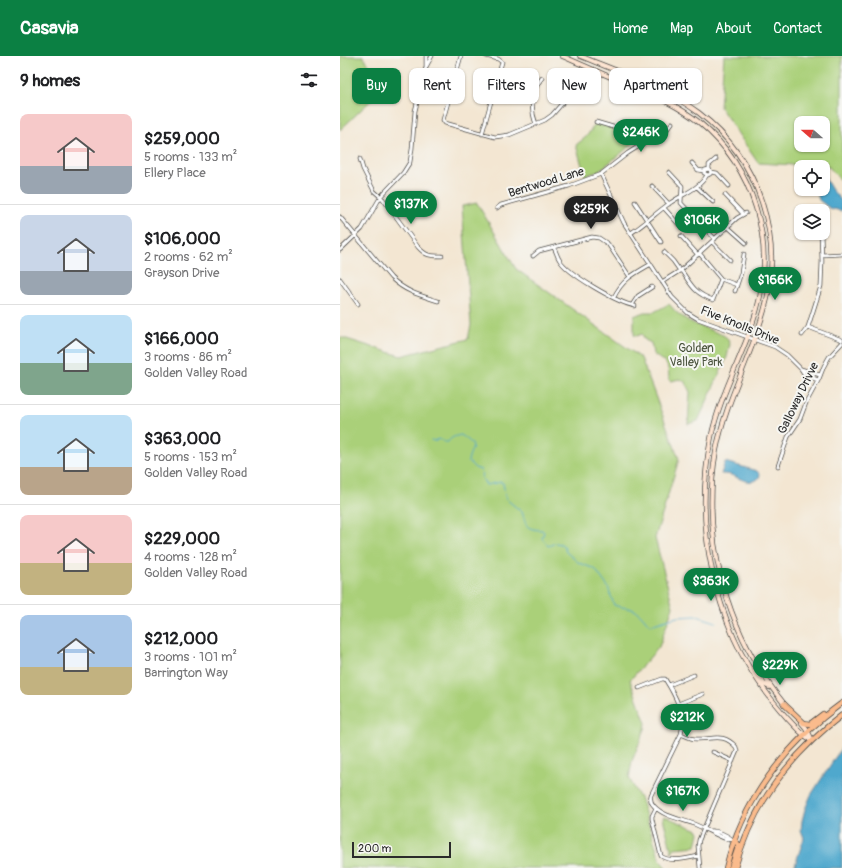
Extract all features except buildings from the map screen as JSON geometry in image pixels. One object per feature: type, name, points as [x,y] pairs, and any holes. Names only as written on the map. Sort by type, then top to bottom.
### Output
[{"type":"main road","points":[[562,56],[671,103],[687,114],[709,131],[732,158],[741,172],[754,200],[763,244],[764,257],[762,288],[747,337],[726,387],[712,436],[706,468],[704,510],[708,555],[718,599],[738,646],[752,672],[770,697],[803,736],[812,740]]},
{"type":"main road","points":[[580,56],[666,92],[688,105],[708,120],[725,137],[743,162],[763,203],[771,248],[771,272],[767,299],[754,339],[731,397],[719,437],[713,476],[712,517],[716,555],[726,596],[744,643],[771,688],[806,728],[812,740]]},
{"type":"main road","points":[[752,672],[755,671],[764,684],[771,688]]},
{"type":"main road","points":[[726,868],[733,840],[762,785],[803,736],[842,703]]},
{"type":"main road","points":[[784,704],[804,723],[808,724],[823,714],[829,713]]},
{"type":"main road","points":[[735,868],[739,852],[750,825],[777,780],[796,755],[842,715]]},
{"type":"main road","points":[[731,868],[738,847],[738,844],[733,840]]},
{"type":"street","points":[[426,56],[426,67]]},
{"type":"street","points":[[426,67],[432,56]]},
{"type":"street","points":[[458,68],[461,56]]},
{"type":"street","points":[[482,134],[502,62],[498,59],[486,56]]},
{"type":"street","points":[[536,124],[532,115],[532,103],[537,86],[542,78]]},
{"type":"street","points":[[340,250],[367,223],[381,196],[403,173],[410,162],[417,104]]},
{"type":"street","points":[[448,104],[443,120],[445,123],[496,137],[502,137],[520,131],[545,120],[552,115],[562,104]]},
{"type":"street","points":[[596,122],[630,132],[639,145]]},
{"type":"street","name":"Bentwood Lane","points":[[497,208],[501,205],[569,186],[601,174],[627,153],[668,128],[672,123]]},
{"type":"street","points":[[360,159],[363,169],[374,191],[381,196],[423,253],[428,256],[442,256]]},
{"type":"street","points":[[631,234],[680,196],[697,187],[707,175],[710,174],[709,165],[716,159]]},
{"type":"street","points":[[692,163],[698,170],[707,175]]},
{"type":"street","points":[[704,172],[706,169],[717,173],[729,186]]},
{"type":"street","points":[[669,172],[682,186],[680,196],[681,203],[730,260]]},
{"type":"street","name":"Five Knolls Drive","points":[[601,174],[616,208],[631,234],[672,297],[688,313],[705,322],[775,347],[782,351],[801,369],[804,375],[818,380]]},
{"type":"street","points":[[652,186],[669,204]]},
{"type":"street","points":[[697,187],[713,202]]},
{"type":"street","points":[[662,282],[681,270],[727,228],[745,214],[725,195]]},
{"type":"street","points":[[635,202],[661,242]]},
{"type":"street","points":[[664,208],[681,227]]},
{"type":"street","points":[[709,212],[746,243]]},
{"type":"street","points":[[340,217],[400,287],[414,294],[438,301]]},
{"type":"street","points":[[681,236],[721,279],[737,285]]},
{"type":"street","points":[[533,256],[539,251],[592,237],[599,238],[608,244],[630,277]]},
{"type":"street","points":[[802,335],[808,327],[821,286],[821,240]]},
{"type":"street","points":[[554,248],[559,260],[593,287],[634,305],[638,296],[652,287]]},
{"type":"street","points":[[664,252],[681,270],[694,290],[699,294],[713,300],[721,279]]},
{"type":"street","points":[[735,291],[743,267],[744,254]]},
{"type":"street","points":[[822,255],[842,254]]},
{"type":"street","points":[[614,297],[619,287],[630,277],[651,264]]},
{"type":"street","points":[[340,280],[358,304]]},
{"type":"street","points":[[808,327],[842,342]]},
{"type":"street","name":"Galloway Drivve","points":[[778,466],[788,437],[800,419],[824,366],[842,342]]},
{"type":"street","points":[[801,369],[820,375]]},
{"type":"street","points":[[668,685],[694,675]]},
{"type":"street","points":[[639,688],[665,679],[682,714],[683,723],[681,734],[651,795],[650,800],[653,806],[662,812],[696,825],[709,832],[714,831],[729,836],[733,840]]},
{"type":"street","points":[[678,704],[703,694]]},
{"type":"street","points":[[681,734],[698,739],[716,737],[726,739],[736,746],[737,751],[698,846],[700,868]]},
{"type":"street","points":[[713,752],[732,761]]},
{"type":"street","points":[[656,808],[652,819],[661,856],[671,860],[698,856]]},
{"type":"green space","points":[[340,56],[363,56],[371,68],[352,68],[352,104],[367,104],[340,130]]},
{"type":"green space","points":[[724,56],[842,56],[842,182],[830,168],[830,160],[794,160],[794,165],[758,163],[720,107]]},
{"type":"green space","points":[[596,123],[629,133],[635,142],[599,171],[585,176],[576,145],[586,137]]},
{"type":"green space","points":[[477,203],[516,269],[641,358],[679,459],[655,538],[673,607],[659,647],[630,680],[646,723],[632,761],[629,778],[641,800],[660,860],[666,868],[340,868],[340,337],[401,356],[468,339],[471,325],[462,206]]},
{"type":"green space","name":"Golden Valley Park","points":[[669,304],[676,312],[690,322],[723,335],[727,338],[730,344],[727,357],[698,421],[688,424],[690,392],[685,382],[680,379],[669,380],[667,366],[653,354],[651,343],[645,340],[642,334],[637,336],[634,335],[634,316],[644,312],[654,312]]},
{"type":"green space","points":[[664,816],[698,830],[699,833],[696,846],[674,848],[672,853],[663,818]]},
{"type":"water","points":[[830,187],[842,201],[842,210],[832,210],[830,208],[830,204],[824,204],[819,200],[818,196],[830,196]]},
{"type":"water","points":[[725,462],[757,471],[760,474],[759,478],[749,481],[730,475],[721,474]]},
{"type":"water","points":[[842,747],[842,868],[795,868],[804,838],[801,830],[805,809],[811,795]]},
{"type":"waterway","points":[[431,440],[434,441],[439,439],[448,442],[455,436],[461,435],[471,442],[473,447],[468,461],[475,468],[481,470],[482,478],[486,485],[501,482],[503,483],[506,499],[522,512],[529,528],[542,530],[544,532],[542,538],[548,546],[556,543],[561,544],[564,546],[566,552],[579,563],[595,569],[608,587],[614,605],[636,611],[650,625],[677,617],[697,616],[716,622]]}]
